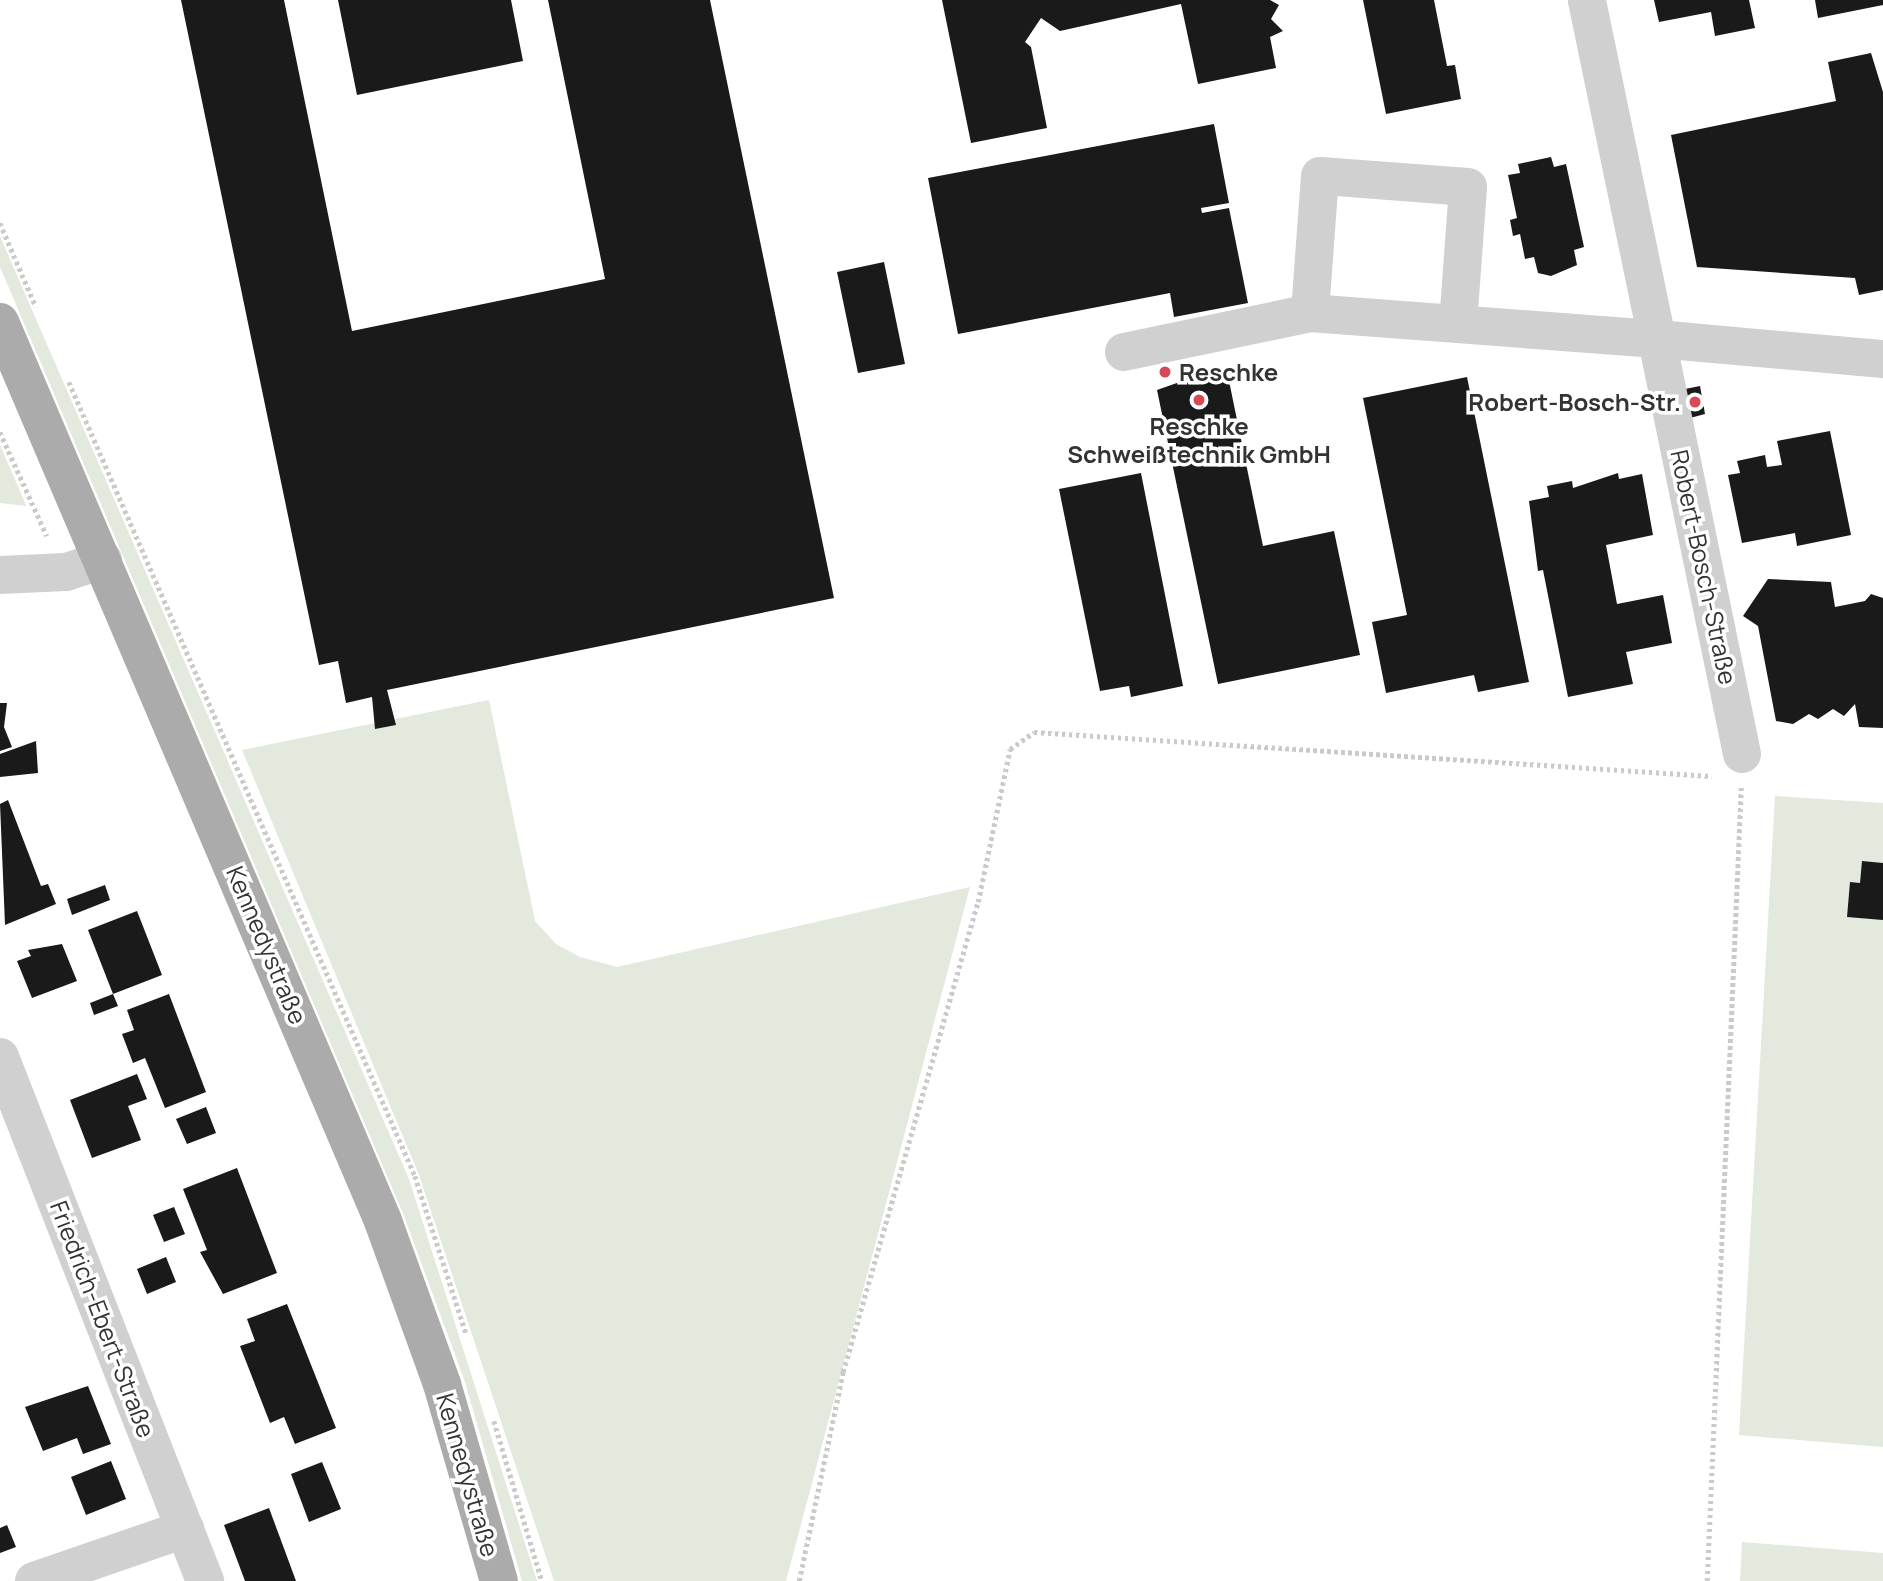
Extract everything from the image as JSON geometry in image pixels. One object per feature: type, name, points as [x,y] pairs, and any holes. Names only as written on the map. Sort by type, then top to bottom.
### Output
[{"type":"main road","name":"Kennedystraße","points":[[0,322],[383,1221],[442,1384],[499,1581]]},
{"type":"street","name":"Robert-Bosch-Straße","points":[[1587,0],[1742,766]]},
{"type":"street","points":[[1310,313],[1320,176],[1468,187],[1458,324]]},
{"type":"street","points":[[1124,352],[1310,313],[1883,359]]},
{"type":"street","points":[[0,575],[66,572],[103,560]]},
{"type":"street","name":"Friedrich-Ebert-Straße","points":[[0,1057],[205,1581]]},
{"type":"street","points":[[34,1581],[185,1529]]},
{"type":"path","points":[[0,432],[66,572]]},
{"type":"path","points":[[799,1581],[843,1373],[978,902],[1010,750],[1034,732],[1742,766],[1707,1581]]},
{"type":"shaded area","points":[[0,236],[409,1179],[537,1581],[522,1581],[465,1382],[404,1216],[0,267]]},
{"type":"shaded area","points":[[0,445],[26,505],[26,506],[0,503]]},
{"type":"shaded area","points":[[489,700],[535,921],[556,944],[580,957],[617,967],[970,887],[786,1581],[554,1581],[419,1175],[242,750]]},
{"type":"shaded area","points":[[1775,796],[1883,803],[1883,1447],[1739,1435]]},
{"type":"shaded area","points":[[1742,1542],[1883,1553],[1883,1581],[1740,1581]]},
{"type":"building","points":[[181,0],[284,0],[352,331],[605,279],[548,0],[710,0],[834,598],[387,690],[396,725],[375,729],[372,697],[346,703],[338,661],[319,665]]},
{"type":"building","points":[[338,0],[511,0],[523,61],[357,95]]},
{"type":"building","points":[[942,0],[1270,0],[1279,5],[1271,19],[1283,31],[1270,37],[1276,68],[1198,84],[1181,4],[1060,31],[1041,18],[1025,42],[1031,47],[1047,128],[971,143]]},
{"type":"building","points":[[1363,0],[1434,0],[1447,66],[1455,65],[1461,99],[1386,114]]},
{"type":"building","points":[[1654,0],[1749,0],[1755,28],[1715,36],[1711,12],[1659,22]]},
{"type":"building","points":[[1815,0],[1883,0],[1883,5],[1818,18]]},
{"type":"building","points":[[1871,53],[1883,92],[1883,290],[1859,295],[1855,278],[1697,267],[1671,135],[1836,101],[1828,62]]},
{"type":"building","points":[[1214,124],[1229,203],[1201,208],[1202,213],[1229,208],[1248,303],[1174,317],[1170,293],[958,334],[928,178]]},
{"type":"building","points":[[1551,157],[1554,167],[1566,164],[1584,247],[1574,250],[1577,265],[1551,276],[1538,273],[1534,257],[1525,259],[1520,234],[1513,236],[1510,220],[1517,218],[1508,175],[1520,173],[1518,164]]},
{"type":"building","points":[[884,262],[905,364],[858,373],[837,272]]},
{"type":"building","name":"Reschke","points":[[1172,366],[1174,375],[1158,377],[1157,368]]},
{"type":"building","points":[[1228,376],[1263,546],[1334,531],[1360,655],[1218,684],[1157,390],[1191,378],[1192,383]]},
{"type":"building","points":[[1467,377],[1529,682],[1478,692],[1474,675],[1386,693],[1372,622],[1407,615],[1363,398]]},
{"type":"building","name":"Robert-Bosch-Str.","points":[[1700,386],[1705,414],[1690,418],[1685,389]]},
{"type":"building","points":[[1830,431],[1851,535],[1797,546],[1795,533],[1742,543],[1728,475],[1740,473],[1737,461],[1765,455],[1767,467],[1782,465],[1777,441]]},
{"type":"building","points":[[1141,473],[1183,686],[1131,697],[1129,686],[1100,691],[1059,489]]},
{"type":"building","points":[[1618,473],[1619,479],[1642,474],[1653,535],[1606,545],[1617,604],[1663,595],[1672,643],[1626,652],[1633,684],[1568,697],[1543,570],[1538,571],[1529,501],[1549,497],[1547,486],[1572,481],[1573,488]]},
{"type":"building","points":[[1768,579],[1831,582],[1835,607],[1865,601],[1871,594],[1883,598],[1883,728],[1859,727],[1855,704],[1844,716],[1833,709],[1818,719],[1809,714],[1793,724],[1776,721],[1758,626],[1743,616]]},
{"type":"building","points":[[0,703],[7,703],[4,727],[12,747],[0,751]]},
{"type":"building","points":[[36,741],[38,773],[0,777],[0,754]]},
{"type":"building","points":[[8,800],[41,886],[48,884],[56,904],[5,925],[0,804]]},
{"type":"building","points":[[1862,861],[1883,863],[1883,920],[1847,917],[1850,882],[1860,883]]},
{"type":"building","points":[[105,885],[110,900],[72,915],[67,899]]},
{"type":"building","points":[[137,911],[162,975],[113,994],[88,930]]},
{"type":"building","points":[[62,944],[77,981],[32,998],[17,961],[31,956],[28,950]]},
{"type":"building","points":[[113,994],[118,1006],[94,1015],[90,1003]]},
{"type":"building","points":[[169,994],[206,1092],[165,1108],[145,1058],[133,1063],[122,1034],[134,1030],[127,1010]]},
{"type":"building","points":[[137,1074],[147,1099],[128,1106],[141,1140],[92,1158],[70,1100]]},
{"type":"building","points":[[206,1107],[216,1133],[187,1144],[176,1119]]},
{"type":"building","points":[[237,1168],[277,1273],[223,1294],[200,1252],[207,1250],[183,1189]]},
{"type":"building","points":[[174,1207],[185,1234],[164,1242],[153,1215]]},
{"type":"building","points":[[166,1257],[176,1282],[147,1294],[137,1269]]},
{"type":"building","points":[[287,1304],[336,1428],[295,1444],[284,1417],[270,1423],[240,1346],[255,1341],[247,1319]]},
{"type":"building","points":[[88,1386],[111,1444],[83,1454],[77,1438],[43,1451],[25,1407]]},
{"type":"building","points":[[111,1461],[126,1499],[86,1515],[71,1477]]},
{"type":"building","points":[[322,1462],[341,1509],[309,1522],[291,1474]]},
{"type":"building","points":[[269,1508],[296,1581],[245,1581],[224,1525]]},
{"type":"building","points":[[7,1525],[16,1547],[0,1553],[0,1528]]},
{"type":"place","name":"Reschke","points":[[1165,372]]},
{"type":"place","name":"Reschke Schweißtechnik GmbH","points":[[1199,400]]},
{"type":"place","name":"Robert-Bosch-Str.","points":[[1695,402]]}]
